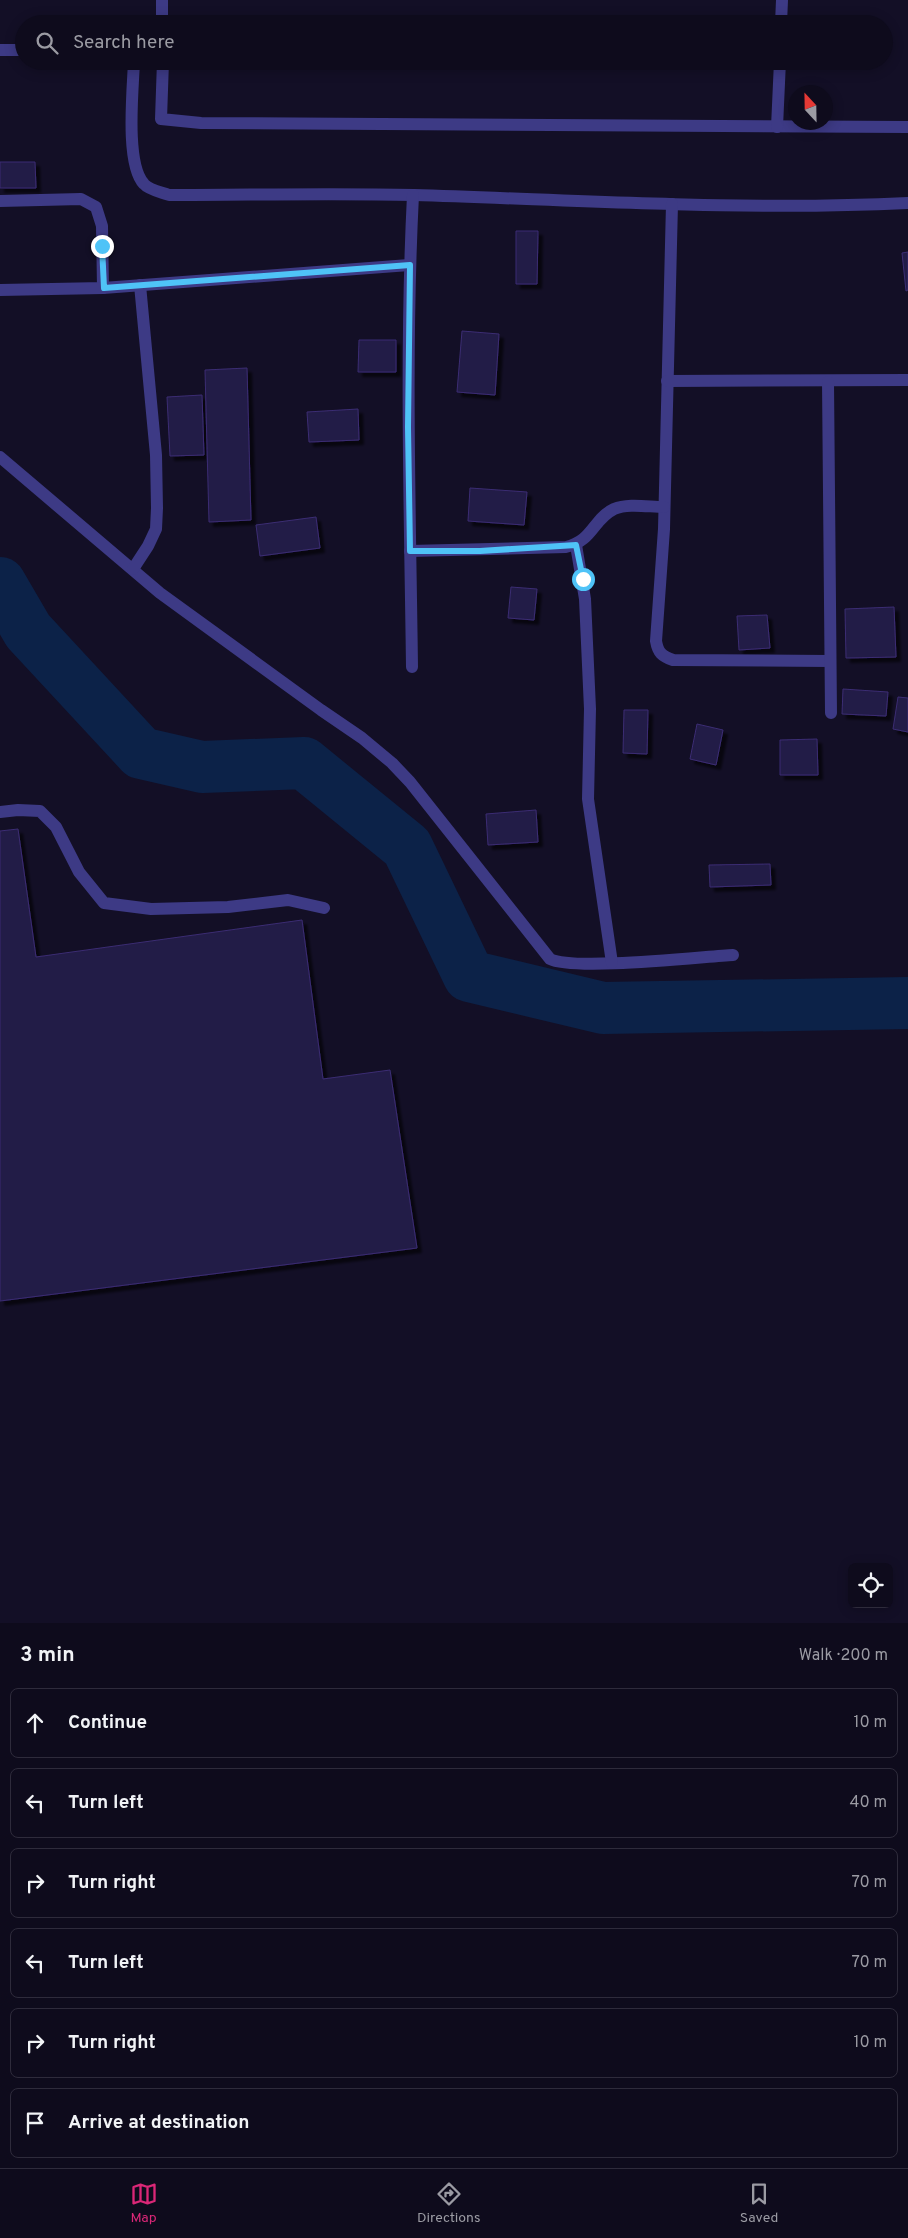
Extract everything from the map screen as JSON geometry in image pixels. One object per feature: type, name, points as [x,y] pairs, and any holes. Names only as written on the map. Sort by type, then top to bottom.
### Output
[{"type":"street","points":[[162,0],[162,15]]},
{"type":"street","points":[[781,15],[782,0]]},
{"type":"street","points":[[0,50],[15,50]]},
{"type":"street","points":[[134,70],[131,125],[137,175],[145,186],[169,195],[413,195],[672,204],[868,205],[908,203]]},
{"type":"street","points":[[163,70],[162,119],[201,123],[908,127]]},
{"type":"street","points":[[777,127],[780,70]]},
{"type":"street","points":[[412,667],[408,427],[413,195]]},
{"type":"street","points":[[0,201],[81,200],[96,207],[102,226],[104,288]]},
{"type":"street","points":[[672,204],[664,507],[656,641],[658,652],[663,657],[673,660],[830,661]]},
{"type":"street","points":[[0,290],[104,288],[410,265]]},
{"type":"street","points":[[133,569],[148,546],[156,529],[157,508],[156,455],[140,285]]},
{"type":"street","points":[[667,381],[828,382],[908,380]]},
{"type":"street","points":[[828,382],[831,713]]},
{"type":"street","points":[[0,457],[160,593],[362,738],[392,763],[410,782],[550,959],[557,963],[612,963],[733,955]]},
{"type":"street","points":[[410,551],[480,551],[576,545],[583,541],[606,514],[615,508],[624,506],[664,507]]},
{"type":"street","points":[[576,545],[583,579],[586,617],[590,709],[588,799],[612,963]]},
{"type":"street","points":[[0,812],[18,810],[40,812],[56,827],[79,872],[104,903],[151,909],[228,907],[288,900],[324,908]]},
{"type":"building","points":[[0,162],[35,162],[36,188],[0,188]]},
{"type":"building","points":[[516,231],[538,231],[537,284],[516,284]]},
{"type":"building","points":[[908,252],[908,290],[906,291],[902,253]]},
{"type":"building","points":[[462,331],[499,334],[495,395],[457,392]]},
{"type":"building","points":[[359,340],[396,340],[396,372],[358,372]]},
{"type":"building","points":[[247,368],[251,520],[209,522],[205,370]]},
{"type":"building","points":[[202,395],[204,455],[170,456],[167,397]]},
{"type":"building","points":[[358,409],[359,440],[309,442],[307,412]]},
{"type":"building","points":[[470,488],[527,492],[524,525],[468,521]]},
{"type":"building","points":[[316,517],[320,548],[260,556],[256,525]]},
{"type":"building","points":[[511,587],[537,589],[534,620],[508,618]]},
{"type":"building","points":[[894,607],[896,657],[846,658],[845,609]]},
{"type":"building","points":[[767,615],[770,648],[739,650],[737,616]]},
{"type":"building","points":[[843,689],[888,692],[886,716],[842,714]]},
{"type":"building","points":[[898,697],[908,698],[908,732],[893,729]]},
{"type":"building","points":[[624,710],[648,710],[647,754],[623,753]]},
{"type":"building","points":[[697,724],[723,730],[716,765],[690,759]]},
{"type":"building","points":[[817,739],[818,775],[780,775],[780,740]]},
{"type":"building","points":[[536,810],[538,842],[488,845],[486,814]]},
{"type":"building","points":[[18,829],[36,957],[302,920],[323,1079],[390,1070],[417,1248],[0,1301],[0,831]]},
{"type":"building","points":[[770,864],[771,885],[710,887],[709,865]]},
{"type":"waterway","points":[[0,583],[28,631],[141,753],[202,767],[304,763],[407,847],[469,976],[603,1008],[908,1003]]},
{"type":"route","points":[[102,246],[104,288],[410,265],[408,427],[410,551],[480,551],[576,545],[583,579]]}]
